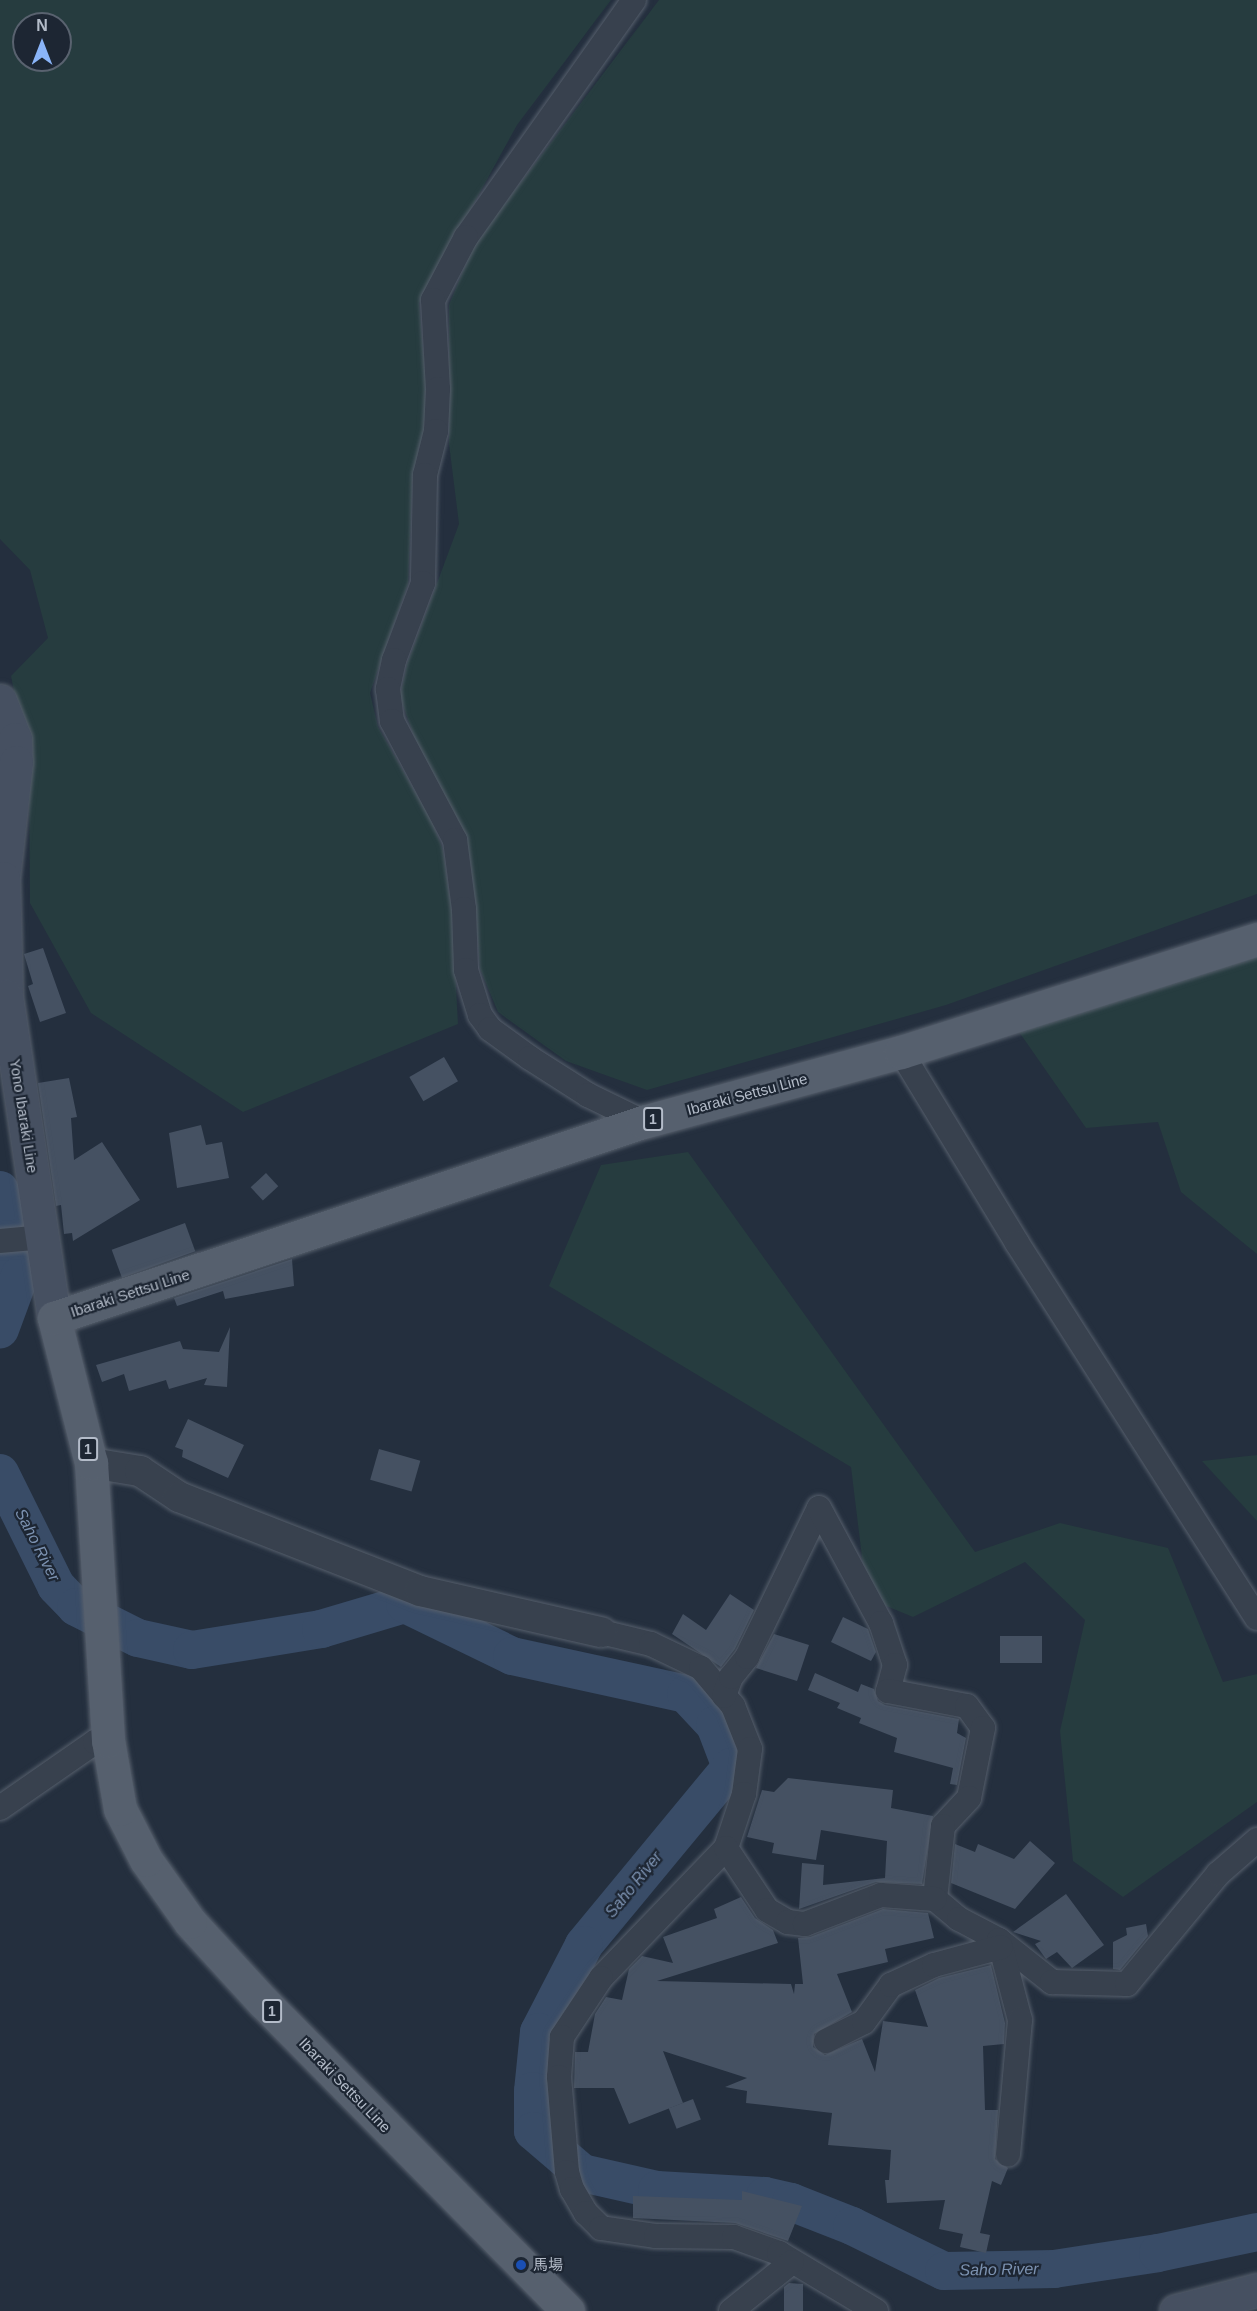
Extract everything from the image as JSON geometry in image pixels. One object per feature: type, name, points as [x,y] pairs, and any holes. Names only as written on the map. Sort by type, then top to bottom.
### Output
[{"type":"main road","name":"Yono Ibaraki Line","points":[[0,701],[15,739],[16,762],[3,878],[6,996],[44,1237],[54,1318]]},
{"type":"main road","name":"Ibaraki Settsu Line","points":[[568,2311],[190,1922],[146,1860],[120,1809],[108,1740],[91,1463],[54,1318],[643,1122],[901,1052],[1257,939]]},
{"type":"main road","points":[[1176,2311],[1257,2290]]},
{"type":"street","points":[[634,0],[466,237],[433,300],[438,389],[436,430],[425,475],[423,583],[394,660],[388,689],[392,721],[455,840],[464,909],[466,970],[480,1015],[490,1029],[530,1058],[588,1095],[643,1122]]},
{"type":"street","points":[[901,1052],[1017,1243],[1257,1618]]},
{"type":"street","points":[[0,1241],[44,1237]]},
{"type":"street","points":[[91,1463],[140,1471],[179,1497],[420,1591],[651,1644],[701,1668],[733,1706],[750,1749],[744,1794],[726,1848],[602,1978],[562,2037],[559,2077],[567,2172],[586,2213],[602,2228],[656,2236],[734,2237],[779,2253],[876,2311]]},
{"type":"street","points":[[724,1696],[731,1677],[747,1658],[819,1508],[881,1623],[895,1665],[888,1691],[967,1706],[983,1728],[969,1798],[943,1827],[935,1899]]},
{"type":"street","points":[[0,1808],[95,1742],[108,1740]]},
{"type":"street","points":[[726,1848],[767,1911],[788,1922],[805,1924],[881,1895],[935,1899],[958,1919],[1000,1944],[1052,1982],[1127,1984],[1218,1874],[1257,1840]]},
{"type":"street","points":[[826,2041],[864,2022],[891,1985],[934,1965],[1000,1944]]},
{"type":"street","points":[[1000,1944],[1002,1962],[1020,2020],[1008,2154]]},
{"type":"street","points":[[731,2311],[792,2262]]},
{"type":"green space","points":[[0,0],[611,0],[517,125],[419,303],[427,394],[425,434],[413,473],[408,584],[370,693],[378,727],[431,819],[443,850],[452,912],[458,1024],[243,1112],[91,1013],[30,903],[29,765],[11,676],[48,638],[30,570],[0,539]]},
{"type":"green space","points":[[659,0],[1257,0],[1257,894],[946,1005],[647,1090],[566,1061],[498,1012],[480,969],[475,908],[400,697],[407,664],[459,524],[449,444],[449,305],[474,244]]},
{"type":"green space","points":[[1257,947],[1257,1254],[1181,1192],[1158,1122],[1086,1128],[1015,1026]]},
{"type":"green space","points":[[688,1152],[975,1552],[1060,1523],[1168,1548],[1223,1682],[1257,1674],[1257,1802],[1123,1897],[1073,1861],[1060,1731],[1085,1620],[1025,1562],[913,1617],[867,1598],[851,1467],[549,1286],[601,1165]]},
{"type":"green space","points":[[1257,1455],[1257,1521],[1202,1461]]},
{"type":"building","points":[[43,948],[66,1013],[40,1022],[28,986],[33,984],[24,954]]},
{"type":"building","points":[[444,1057],[458,1081],[423,1101],[409,1077]]},
{"type":"building","points":[[69,1078],[77,1117],[71,1118],[74,1160],[102,1142],[140,1200],[73,1241],[72,1233],[64,1234],[61,1205],[56,1206],[38,1083]]},
{"type":"building","points":[[201,1125],[206,1145],[222,1142],[229,1178],[177,1188],[169,1133]]},
{"type":"building","points":[[266,1173],[278,1186],[263,1200],[251,1187]]},
{"type":"building","points":[[185,1223],[195,1251],[122,1278],[112,1250]]},
{"type":"building","points":[[292,1259],[294,1286],[225,1299],[223,1291],[177,1306],[174,1298]]},
{"type":"building","points":[[230,1327],[227,1387],[204,1385],[207,1378],[169,1389],[166,1380],[129,1391],[124,1374],[102,1382],[96,1365],[180,1341],[183,1349],[219,1352]]},
{"type":"building","points":[[188,1419],[244,1445],[228,1478],[182,1457],[183,1450],[175,1447]]},
{"type":"building","points":[[379,1449],[420,1461],[412,1492],[370,1480]]},
{"type":"building","points":[[730,1594],[754,1610],[735,1649],[721,1667],[672,1634],[683,1614],[706,1630]]},
{"type":"building","points":[[843,1617],[868,1629],[876,1652],[871,1661],[831,1642]]},
{"type":"building","points":[[774,1634],[809,1645],[797,1681],[756,1668]]},
{"type":"building","points":[[1000,1636],[1042,1636],[1042,1663],[1000,1663]]},
{"type":"building","points":[[815,1673],[858,1692],[861,1684],[874,1689],[878,1701],[885,1705],[959,1719],[957,1733],[966,1738],[957,1785],[950,1784],[953,1768],[894,1752],[897,1738],[859,1723],[861,1718],[837,1708],[840,1703],[808,1690]]},
{"type":"building","points":[[788,1778],[893,1790],[891,1808],[933,1816],[922,1884],[876,1882],[799,1909],[802,1863],[824,1865],[823,1885],[885,1878],[887,1841],[821,1830],[816,1860],[772,1853],[774,1843],[747,1837],[762,1790],[774,1792]]},
{"type":"building","points":[[1030,1841],[1055,1863],[1015,1909],[951,1883],[955,1844],[975,1852],[978,1844],[1014,1859]]},
{"type":"building","points":[[1066,1894],[1104,1945],[1072,1968],[1057,1952],[1046,1959],[1035,1944],[1041,1941],[1013,1932]]},
{"type":"building","points":[[741,1897],[755,1918],[773,1930],[778,1943],[657,1981],[791,1984],[794,1994],[795,1984],[803,1984],[798,1938],[810,1937],[883,1909],[928,1913],[934,1938],[885,1949],[888,1962],[837,1974],[852,2012],[814,2034],[813,2047],[825,2055],[862,2039],[875,2072],[883,2021],[928,2027],[915,1990],[939,1978],[991,1965],[1005,2023],[1004,2044],[983,2046],[985,2110],[998,2110],[995,2159],[1008,2168],[1001,2185],[992,2181],[980,2233],[990,2235],[986,2253],[960,2247],[963,2234],[939,2229],[945,2200],[887,2203],[885,2180],[889,2180],[891,2150],[828,2145],[832,2113],[746,2103],[747,2091],[725,2087],[747,2078],[663,2051],[683,2103],[629,2124],[614,2088],[574,2088],[575,2052],[588,2052],[595,2014],[606,1997],[622,2000],[629,1969],[642,1956],[673,1963],[663,1937],[717,1918],[714,1909]]},
{"type":"building","points":[[1146,1924],[1148,1936],[1120,1970],[1113,1969],[1113,1942],[1127,1935],[1126,1928]]},
{"type":"building","points":[[693,2099],[701,2120],[677,2129],[669,2108]]},
{"type":"building","points":[[742,2191],[802,2206],[788,2241],[735,2223],[633,2218],[633,2196],[742,2200]]},
{"type":"building","points":[[789,2283],[803,2284],[803,2311],[784,2311],[784,2287]]},
{"type":"waterway","name":"Saho River","points":[[0,1190],[20,1275],[0,1329]]},
{"type":"waterway","name":"Saho River","points":[[0,1473],[56,1586],[76,1607],[138,1638],[192,1650],[321,1629],[405,1604],[512,1656],[686,1694],[715,1725],[731,1767],[584,1945],[539,2032],[533,2091],[533,2131],[582,2173],[657,2190],[765,2196],[791,2202],[852,2226],[944,2271],[1054,2269],[1158,2253],[1257,2232]]},
{"type":"place","name":"馬場","points":[[521,2265]]}]
